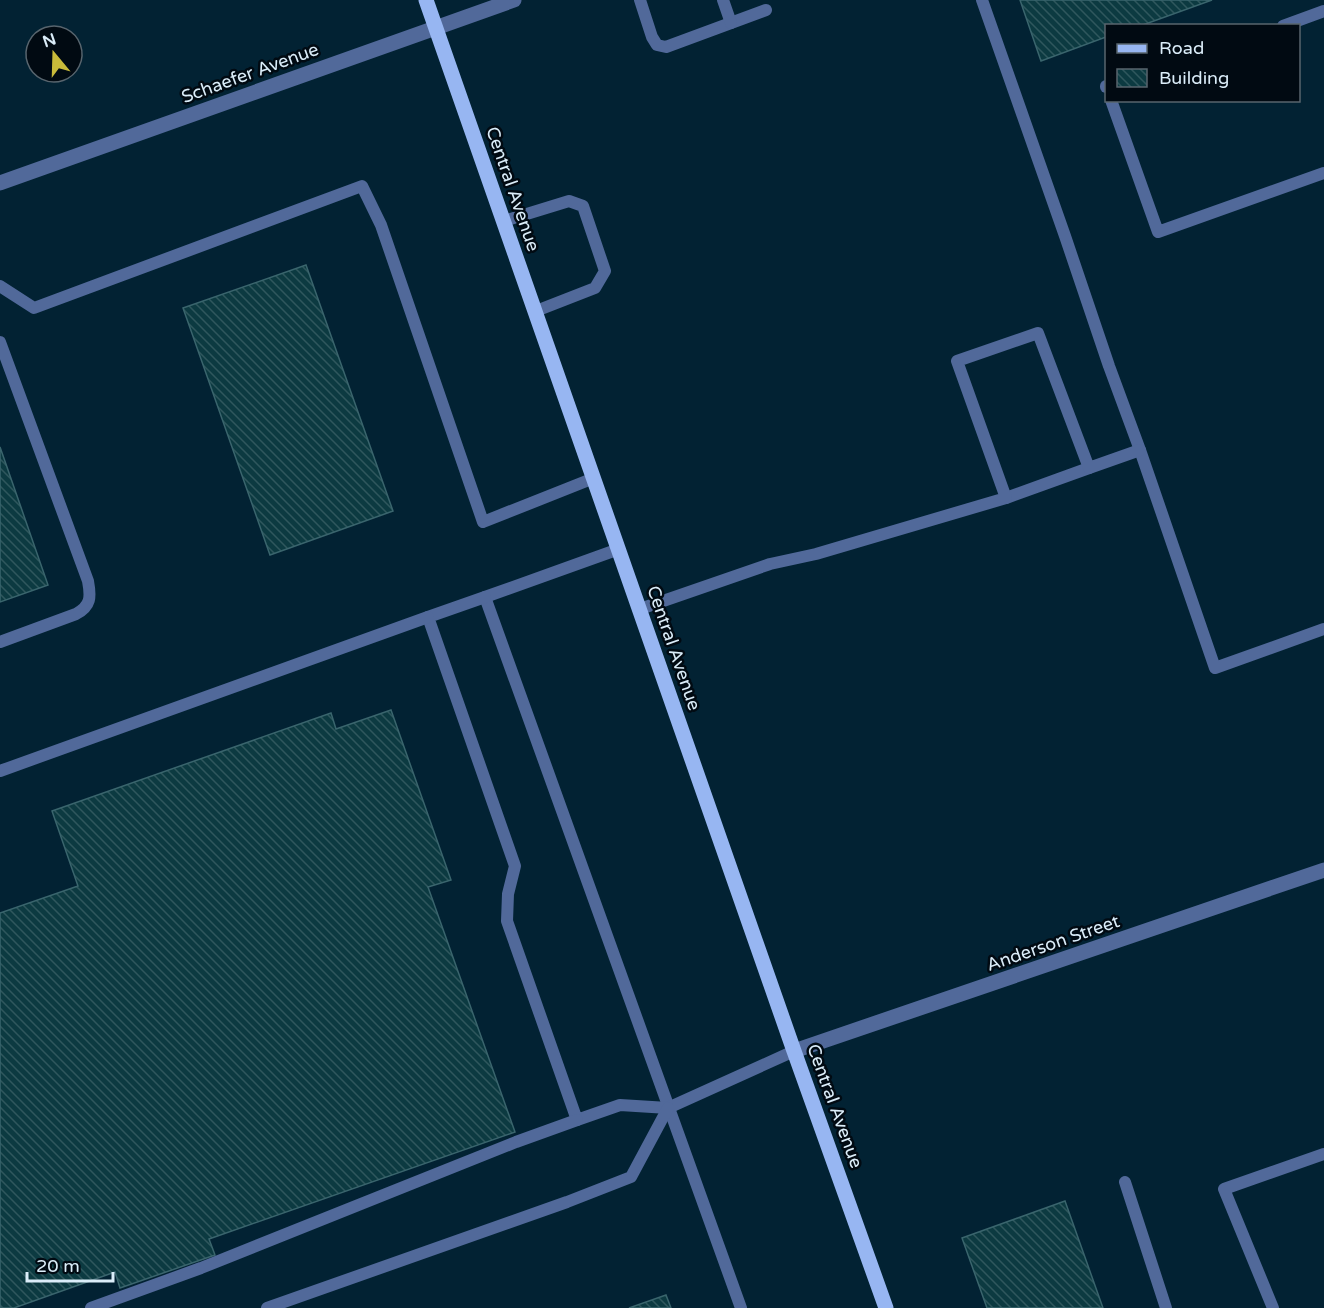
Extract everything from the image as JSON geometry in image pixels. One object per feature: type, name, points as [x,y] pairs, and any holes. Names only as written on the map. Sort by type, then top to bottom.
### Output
[{"type":"main road","name":"Central Avenue","points":[[426,0],[886,1308]]},
{"type":"street","name":"Schaefer Avenue","points":[[0,183],[514,0]]},
{"type":"street","name":"Anderson Street","points":[[794,1051],[1324,870]]},
{"type":"lane","points":[[640,0],[652,37],[657,45],[666,47],[766,10]]},
{"type":"lane","points":[[723,0],[731,23]]},
{"type":"lane","points":[[982,0],[1215,668],[1324,628]]},
{"type":"lane","points":[[1288,24],[1324,11]]},
{"type":"lane","points":[[1112,102],[1158,232],[1324,172]]},
{"type":"lane","points":[[0,286],[34,308],[362,186],[381,225],[483,522],[594,478]]},
{"type":"lane","points":[[504,221],[569,201],[583,206],[605,271],[594,288],[536,311]]},
{"type":"lane","points":[[1006,498],[957,361],[1038,333],[1089,468]]},
{"type":"lane","points":[[0,342],[88,581],[90,592],[84,610],[0,642]]},
{"type":"lane","points":[[640,609],[770,564],[816,554],[1006,498],[1140,450]]},
{"type":"lane","points":[[0,771],[619,549]]},
{"type":"lane","points":[[485,597],[741,1308]]},
{"type":"lane","points":[[428,617],[514,866],[508,894],[507,921],[577,1120]]},
{"type":"lane","points":[[91,1308],[201,1268],[516,1142],[620,1105],[668,1108],[794,1051]]},
{"type":"lane","points":[[267,1308],[567,1202],[631,1177],[668,1108]]},
{"type":"lane","points":[[1273,1308],[1224,1189],[1324,1154]]},
{"type":"lane","points":[[1125,1182],[1166,1308]]},
{"type":"building","points":[[1020,0],[1212,0],[1146,24],[1105,24],[1105,37],[1041,61]]},
{"type":"building","points":[[306,265],[393,511],[270,555],[183,308]]},
{"type":"building","points":[[0,447],[48,585],[0,602]]},
{"type":"building","points":[[391,710],[451,880],[428,887],[515,1132],[209,1239],[215,1255],[120,1288],[115,1272],[14,1308],[0,1308],[0,913],[78,886],[52,811],[331,713],[336,729]]},
{"type":"building","points":[[1065,1201],[1103,1308],[987,1308],[962,1238]]},
{"type":"building","points":[[666,1295],[671,1308],[629,1308]]}]
